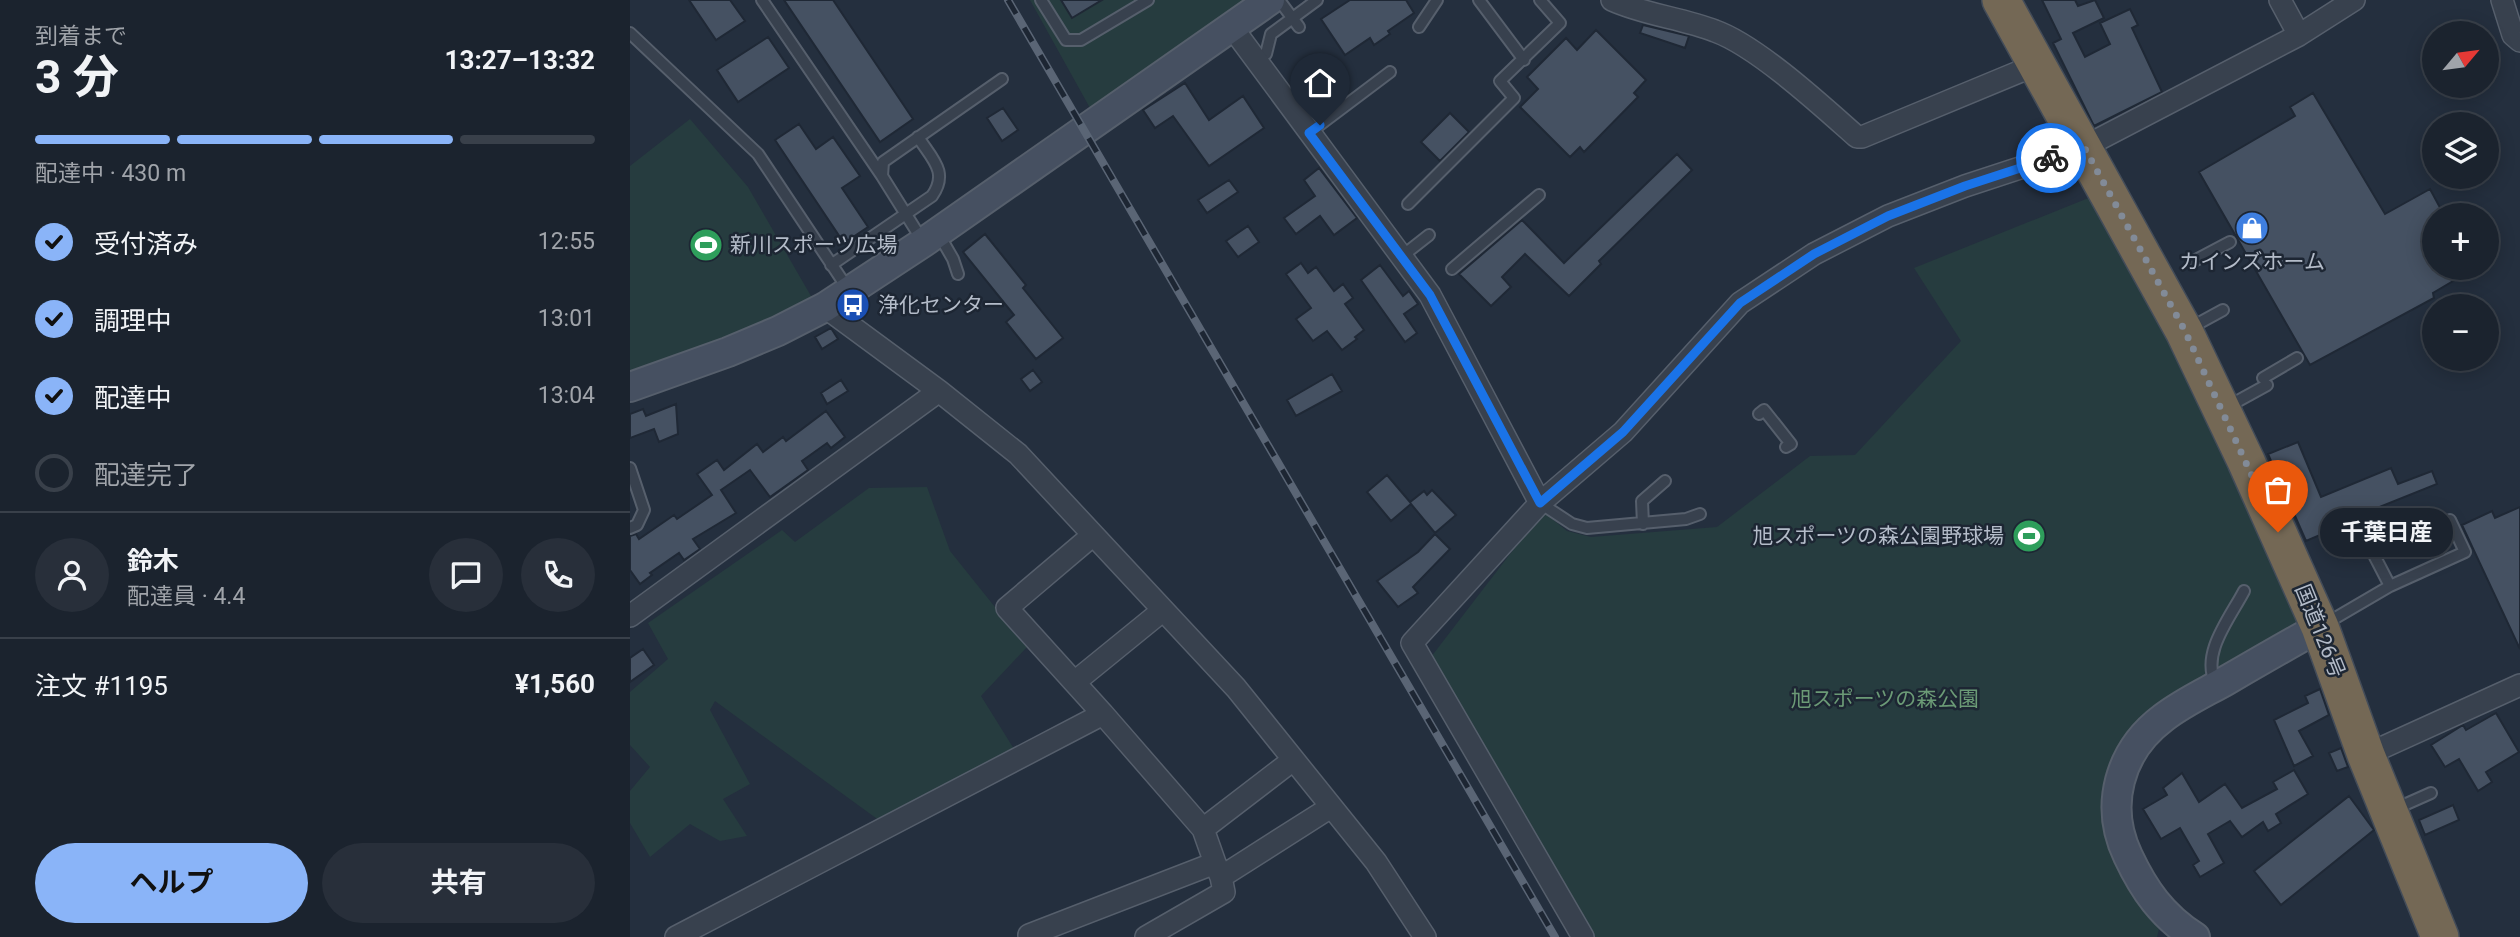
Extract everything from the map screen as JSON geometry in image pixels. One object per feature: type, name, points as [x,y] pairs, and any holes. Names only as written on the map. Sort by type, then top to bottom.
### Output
[{"type":"highway","name":"国道126号","points":[[2001,0],[2185,331],[2320,627],[2366,755],[2440,937]]},
{"type":"street","points":[[630,387],[754,341],[850,292],[1270,0]]},
{"type":"street","points":[[1612,0],[1717,31],[1746,48],[1857,136],[1862,137],[2038,64]]},
{"type":"street","points":[[2280,0],[2299,35]]},
{"type":"street","points":[[1583,937],[1412,643],[1540,503],[1623,432],[1740,303],[1814,254],[1888,216],[1965,186],[2084,147],[2299,35],[2354,0]]},
{"type":"street","points":[[2502,0],[2512,35],[2520,41]]},
{"type":"street","points":[[1231,26],[1430,295],[1540,503]]},
{"type":"street","points":[[825,307],[939,391],[1018,454],[1236,688],[1376,862],[1425,937]]},
{"type":"street","points":[[630,616],[939,391]]},
{"type":"street","points":[[1093,535],[1007,608],[1076,681],[1203,829],[1224,892],[1146,937]]},
{"type":"street","points":[[1076,681],[1162,611]]},
{"type":"street","points":[[2194,937],[2153,903],[2139,880],[2119,833],[2116,794],[2127,759],[2147,733],[2163,718],[2320,627]]},
{"type":"street","points":[[2366,755],[2520,685]]},
{"type":"street","points":[[676,937],[1103,714]]},
{"type":"street","points":[[1203,829],[1293,760]]},
{"type":"street","points":[[1031,937],[1029,935],[1218,870],[1331,807]]},
{"type":"lane","points":[[762,0],[882,176],[904,214],[953,259],[958,274]]},
{"type":"lane","points":[[1041,0],[1066,40],[1071,42],[1081,40],[1147,0]]},
{"type":"lane","points":[[1279,0],[1296,23]]},
{"type":"lane","points":[[1266,54],[1271,34],[1296,23],[1317,0]]},
{"type":"lane","points":[[1419,27],[1437,0]]},
{"type":"lane","points":[[1479,0],[1524,60]]},
{"type":"lane","points":[[1408,204],[1514,98],[1500,81],[1560,23],[1540,0]]},
{"type":"lane","points":[[630,33],[758,154],[850,292]]},
{"type":"lane","points":[[1309,133],[1390,72]]},
{"type":"lane","points":[[882,176],[883,162],[1002,79]]},
{"type":"lane","points":[[831,265],[932,196],[941,184],[940,172],[918,137]]},
{"type":"lane","points":[[1452,269],[1539,195]]},
{"type":"lane","points":[[1401,257],[1429,235]]},
{"type":"lane","points":[[2194,261],[2230,242]]},
{"type":"lane","points":[[2185,331],[2223,310]]},
{"type":"lane","points":[[2222,410],[2297,358]]},
{"type":"lane","points":[[1759,414],[1764,410],[1791,444],[1786,447]]},
{"type":"lane","points":[[630,468],[644,510],[637,525],[630,528]]},
{"type":"lane","points":[[1643,524],[1642,501],[1665,481]]},
{"type":"lane","points":[[1540,503],[1572,524],[1587,528],[1686,519],[1700,514]]},
{"type":"lane","points":[[2320,627],[2390,586],[2465,552],[2450,520]]},
{"type":"lane","points":[[2375,557],[2390,586]]},
{"type":"lane","points":[[2217,686],[2210,673],[2211,654],[2244,591]]},
{"type":"lane","points":[[2390,812],[2431,793]]},
{"type":"green space","points":[[1030,0],[1251,0],[1090,108]]},
{"type":"green space","name":"新川スポーツ広場","points":[[690,119],[748,187],[815,303],[630,373],[630,166]]},
{"type":"green space","name":"旭スポーツの森公園","points":[[2091,197],[2197,387],[2307,627],[2221,675],[2105,794],[2160,925],[2157,937],[1592,937],[1431,657],[1517,545],[1546,514],[1567,531],[1591,537],[1717,527],[1810,456],[1855,455],[1961,341],[1914,268]]},
{"type":"green space","points":[[927,487],[950,551],[1027,647],[981,696],[1014,749],[880,821],[715,701],[710,710],[750,784],[723,799],[747,836],[720,841],[690,824],[650,857],[630,823],[630,791],[650,767],[630,745],[630,692],[668,659],[648,623],[782,530],[795,542],[869,488]]},
{"type":"building","points":[[689,0],[730,0],[745,21],[716,40]]},
{"type":"building","points":[[784,0],[833,0],[913,119],[880,142]]},
{"type":"building","points":[[1061,0],[1102,0],[1072,18]]},
{"type":"building","points":[[1350,0],[1406,0],[1414,13],[1388,31],[1390,34],[1374,45],[1370,38],[1345,55],[1321,19]]},
{"type":"building","points":[[2042,0],[2075,0],[2078,6],[2095,0],[2104,18],[2073,33],[2085,57],[2110,44],[2100,23],[2130,9],[2138,25],[2132,28],[2162,92],[2094,126],[2053,43],[2061,39]]},
{"type":"building","points":[[1643,25],[1689,36],[1685,48],[1640,33]]},
{"type":"building","points":[[1596,30],[1646,80],[1634,93],[1638,97],[1584,152],[1580,147],[1570,157],[1520,107],[1538,89],[1527,77],[1566,38],[1577,50]]},
{"type":"building","points":[[768,37],[789,68],[738,102],[717,70]]},
{"type":"building","points":[[1185,83],[1209,120],[1243,96],[1264,128],[1209,166],[1173,116],[1155,128],[1143,110]]},
{"type":"building","points":[[2313,93],[2385,214],[2430,189],[2438,203],[2422,203],[2422,280],[2455,280],[2433,294],[2422,294],[2422,304],[2310,365],[2199,172],[2295,116],[2290,107]]},
{"type":"building","points":[[1003,108],[1018,130],[1002,141],[987,118]]},
{"type":"building","points":[[1450,113],[1469,132],[1440,161],[1421,142]]},
{"type":"building","points":[[799,124],[816,149],[833,137],[860,176],[842,188],[868,227],[844,243],[775,140]]},
{"type":"building","points":[[1677,154],[1692,170],[1599,261],[1601,264],[1569,296],[1525,254],[1502,277],[1511,287],[1491,306],[1459,274],[1522,220],[1564,263]]},
{"type":"building","points":[[1319,168],[1357,218],[1334,235],[1320,216],[1296,234],[1284,218],[1315,196],[1304,180]]},
{"type":"building","points":[[1229,180],[1238,192],[1207,213],[1198,200]]},
{"type":"building","points":[[1248,226],[1259,242],[1238,257],[1226,241]]},
{"type":"building","points":[[985,234],[1026,285],[1023,288],[1063,338],[1036,359],[1006,322],[1014,315],[963,252]]},
{"type":"building","points":[[1301,263],[1308,273],[1316,267],[1334,291],[1343,284],[1353,298],[1345,304],[1364,330],[1342,350],[1327,331],[1313,341],[1296,319],[1311,308],[1286,274]]},
{"type":"building","points":[[1380,265],[1403,296],[1409,291],[1418,304],[1404,314],[1417,333],[1405,342],[1361,280]]},
{"type":"building","points":[[831,328],[838,339],[822,349],[815,337]]},
{"type":"building","points":[[1033,370],[1042,382],[1030,391],[1021,379]]},
{"type":"building","points":[[1332,374],[1342,391],[1296,416],[1287,400]]},
{"type":"building","points":[[841,380],[848,391],[827,404],[821,393]]},
{"type":"building","points":[[676,404],[678,434],[659,442],[654,429],[630,438],[630,414],[643,409],[646,416]]},
{"type":"building","points":[[826,411],[845,437],[831,448],[827,443],[802,461],[808,470],[770,497],[750,470],[721,490],[736,513],[693,539],[700,549],[684,560],[679,553],[650,573],[652,575],[640,584],[630,570],[630,536],[636,534],[639,539],[674,515],[677,519],[712,495],[697,474],[717,460],[724,470],[757,444],[763,452],[783,437],[786,441]]},
{"type":"building","points":[[2298,442],[2321,497],[2391,468],[2398,484],[2432,471],[2437,484],[2357,516],[2358,519],[2306,541],[2268,454]]},
{"type":"building","points":[[1387,475],[1410,502],[1424,491],[1427,495],[1432,490],[1456,515],[1435,533],[1411,504],[1391,521],[1367,492]]},
{"type":"building","points":[[2520,507],[2520,649],[2462,525],[2492,511],[2495,518]]},
{"type":"building","points":[[1435,534],[1450,549],[1413,587],[1418,593],[1398,607],[1377,581],[1418,552]]},
{"type":"building","points":[[643,649],[654,665],[630,682],[630,658]]},
{"type":"building","points":[[2320,689],[2329,715],[2299,731],[2313,756],[2294,766],[2274,720],[2308,703],[2305,696]]},
{"type":"building","points":[[2496,713],[2519,752],[2486,772],[2492,782],[2478,791],[2459,759],[2445,767],[2431,745],[2463,725],[2466,730]]},
{"type":"building","points":[[2341,748],[2348,767],[2337,771],[2329,753]]},
{"type":"building","points":[[2294,770],[2308,794],[2276,814],[2281,823],[2268,831],[2263,822],[2242,837],[2230,821],[2208,834],[2224,863],[2200,877],[2193,865],[2199,861],[2180,828],[2161,839],[2143,809],[2167,795],[2163,788],[2182,773],[2199,802],[2225,784],[2242,808],[2277,789],[2273,782]]},
{"type":"building","points":[[2349,796],[2374,830],[2281,905],[2254,871]]},
{"type":"building","points":[[2453,805],[2459,820],[2425,835],[2419,820]]},
{"type":"railway","points":[[1008,0],[1555,937]]},
{"type":"way so far","points":[[2051,158],[2084,147],[2185,331],[2278,532]]},
{"type":"place","name":"カインズホーム","points":[[2252,228]]},
{"type":"place","name":"新川スポーツ広場","points":[[706,245]]},
{"type":"place","name":"浄化センター","points":[[853,305]]},
{"type":"place","name":"千葉日産","points":[[2278,532]]},
{"type":"place","name":"旭スポーツの森公園野球場","points":[[2029,536]]},
{"type":"route","points":[[1320,125],[1309,133],[1430,295],[1540,503],[1623,432],[1740,303],[1814,254],[1888,216],[1965,186],[2051,158]]}]
